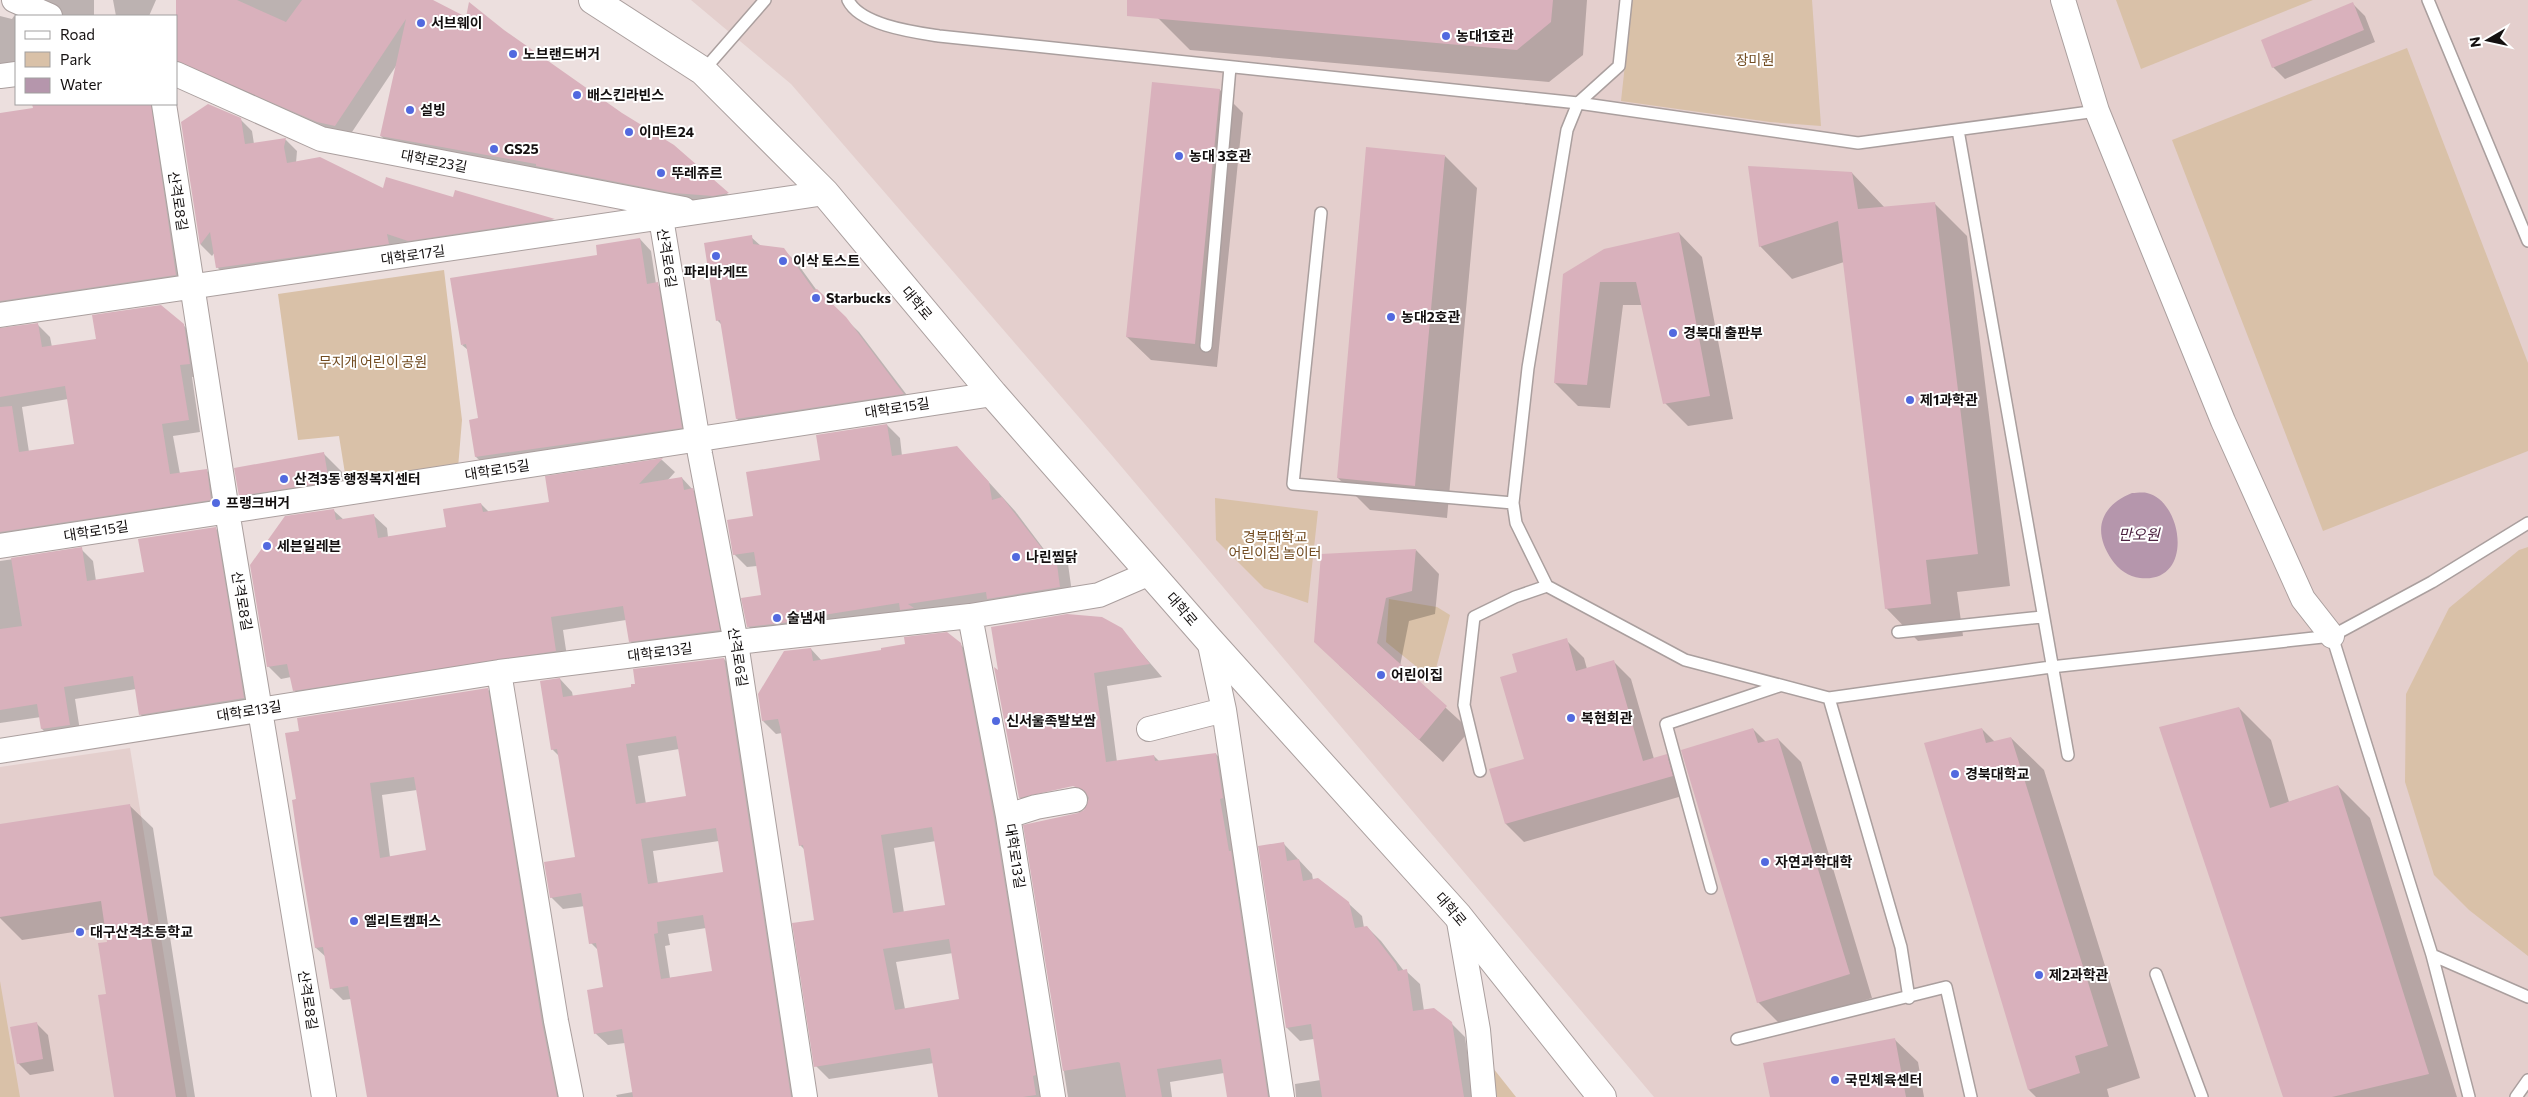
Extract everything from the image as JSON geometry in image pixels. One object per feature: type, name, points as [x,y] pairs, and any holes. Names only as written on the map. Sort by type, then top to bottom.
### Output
[{"type":"main road","name":"대학로","points":[[594,0],[703,71],[825,194],[993,394],[1209,640],[1458,916],[1602,1097]]},
{"type":"street","points":[[14,0],[48,15]]},
{"type":"street","points":[[2063,0],[2098,111],[2223,420],[2303,598],[2332,636]]},
{"type":"street","points":[[0,76],[15,74]]},
{"type":"street","name":"대학로23길","points":[[178,75],[321,139],[703,212]]},
{"type":"street","name":"산격로8길","points":[[164,105],[227,511],[324,1097]]},
{"type":"street","name":"대학로17길","points":[[0,315],[825,194]]},
{"type":"street","name":"산격로6길","points":[[661,218],[698,439],[736,642],[804,1097]]},
{"type":"street","name":"대학로15길","points":[[0,546],[993,394]]},
{"type":"street","name":"대학로13길","points":[[0,751],[499,672],[736,642],[970,616],[1099,594],[1150,573]]},
{"type":"street","name":"대학로13길","points":[[970,616],[1008,816],[1053,1097]]},
{"type":"street","name":"대학로","points":[[1209,640],[1224,710],[1282,1097]]},
{"type":"street","points":[[499,672],[559,1038],[572,1097]]},
{"type":"street","points":[[1150,730],[1224,710]]},
{"type":"street","points":[[1008,816],[1036,807],[1075,800]]},
{"type":"street","points":[[1458,916],[1478,1030],[1484,1097]]},
{"type":"lane","points":[[703,71],[764,0]]},
{"type":"lane","points":[[848,0],[851,6],[865,17],[912,31],[1230,67],[1578,103],[1858,143],[2098,111]]},
{"type":"lane","points":[[1626,0],[1619,66],[1578,103],[1567,130],[1531,349],[1513,503],[1516,523],[1547,586],[1685,660],[1829,698],[2051,667],[2332,636],[2432,582],[2528,523]]},
{"type":"lane","points":[[2428,0],[2528,241]]},
{"type":"lane","points":[[1206,346],[1230,67]]},
{"type":"lane","points":[[1958,130],[2042,617],[2068,755]]},
{"type":"lane","points":[[1320,214],[1293,484],[1513,503]]},
{"type":"lane","points":[[1480,772],[1464,705],[1474,617],[1514,597],[1547,586]]},
{"type":"lane","points":[[1898,632],[2042,617]]},
{"type":"lane","points":[[2332,636],[2432,954],[2469,1097]]},
{"type":"lane","points":[[1711,888],[1666,724],[1779,686]]},
{"type":"lane","points":[[1829,698],[1901,946],[1909,998]]},
{"type":"lane","points":[[2432,954],[2528,997]]},
{"type":"lane","points":[[2156,974],[2202,1097]]},
{"type":"lane","points":[[1737,1039],[1909,998],[1946,987],[1972,1097]]},
{"type":"lane","points":[[2516,1097],[2528,1080]]},
{"type":"shaded area","name":"경북대학교","points":[[691,0],[2528,0],[2528,1097],[1654,1097],[1109,452],[791,84]]},
{"type":"shaded area","name":"대구산격초등학교","points":[[130,748],[187,1097],[0,1097],[0,767]]},
{"type":"green space","name":"장미원","points":[[1632,0],[1812,0],[1821,126],[1770,122],[1621,101]]},
{"type":"green space","points":[[2116,0],[2313,0],[2141,69]]},
{"type":"green space","points":[[2407,48],[2528,363],[2528,451],[2323,531],[2172,140]]},
{"type":"green space","name":"무지개 어린이 공원","points":[[444,270],[462,420],[458,468],[347,486],[339,436],[298,440],[278,294]]},
{"type":"green space","name":"경북대학교 어린이집 놀이터","points":[[1215,498],[1318,511],[1308,603],[1264,588],[1216,540]]},
{"type":"green space","points":[[2528,547],[2528,956],[2469,910],[2434,875],[2405,782],[2406,694],[2449,608],[2519,550]]},
{"type":"green space","points":[[1389,599],[1437,607],[1450,615],[1433,680],[1386,642]]},
{"type":"green space","points":[[0,981],[20,1097],[0,1097]]},
{"type":"green space","points":[[1493,1068],[1516,1097],[1494,1097]]},
{"type":"water","name":"만오원","points":[[2132,493],[2147,493],[2159,499],[2169,511],[2175,525],[2178,541],[2176,556],[2169,568],[2158,576],[2140,578],[2124,572],[2112,560],[2102,539],[2102,520],[2106,512],[2121,498]]},
{"type":"building","points":[[176,0],[237,0],[286,22],[302,0],[433,0],[466,17],[469,2],[504,30],[622,113],[674,145],[729,193],[713,196],[673,193],[536,166],[536,164],[380,136],[406,19],[335,126],[317,122],[178,62],[178,15],[176,15]]},
{"type":"building","name":"농대1호관","points":[[1127,0],[1553,0],[1551,22],[1517,50],[1127,16]]},
{"type":"building","points":[[2353,2],[2364,30],[2272,68],[2261,40]]},
{"type":"building","name":"농대 3호관","points":[[1152,82],[1220,89],[1195,344],[1126,337]]},
{"type":"building","points":[[208,104],[241,118],[245,144],[286,138],[284,147],[287,163],[320,157],[383,188],[386,177],[453,197],[455,190],[555,219],[408,241],[387,234],[389,244],[216,268],[210,232],[200,245],[181,122]]},
{"type":"building","points":[[32,105],[151,105],[176,275],[0,301],[0,113],[33,108]]},
{"type":"building","name":"농대2호관","points":[[1366,147],[1445,155],[1415,486],[1337,478]]},
{"type":"building","name":"제1과학관","points":[[1748,166],[1852,172],[1858,209],[1935,202],[1978,554],[1926,560],[1931,604],[1885,609],[1838,221],[1759,247]]},
{"type":"building","name":"경북대 출판부","points":[[1679,232],[1710,396],[1663,404],[1636,282],[1600,282],[1587,385],[1554,383],[1563,274],[1604,249]]},
{"type":"building","points":[[752,235],[753,244],[784,248],[814,290],[817,289],[846,317],[904,394],[736,419],[720,320],[716,321],[704,243]]},
{"type":"building","points":[[640,238],[647,284],[658,282],[682,428],[475,457],[469,420],[478,418],[466,344],[461,345],[450,278],[597,255],[596,245]]},
{"type":"building","points":[[161,305],[184,324],[190,364],[180,365],[189,420],[162,424],[170,474],[207,469],[211,500],[0,532],[0,407],[12,406],[19,452],[74,444],[65,386],[0,397],[0,328],[38,323],[42,347],[96,339],[92,315]]},
{"type":"building","points":[[887,424],[892,456],[957,446],[989,482],[992,500],[1002,497],[1044,551],[1055,549],[1060,587],[987,599],[986,592],[908,604],[914,608],[900,610],[899,603],[811,617],[807,620],[747,627],[741,598],[761,595],[754,552],[733,555],[727,520],[753,516],[746,472],[820,460],[816,435]]},
{"type":"building","name":"산격3동 행정복지센터","points":[[324,452],[329,482],[239,496],[234,468]]},
{"type":"building","points":[[663,458],[639,484],[682,477],[684,490],[693,488],[720,630],[629,642],[623,606],[551,617],[556,651],[293,691],[287,664],[267,667],[250,565],[285,516],[334,509],[336,520],[374,514],[378,538],[446,527],[443,509],[481,503],[483,512],[549,502],[545,476]]},
{"type":"building","points":[[216,527],[244,698],[139,715],[133,676],[64,687],[70,725],[41,729],[37,704],[0,710],[0,629],[22,626],[11,558],[82,547],[87,581],[144,572],[138,539]]},
{"type":"building","name":"어린이집","points":[[1416,549],[1412,591],[1386,598],[1377,643],[1447,706],[1419,740],[1314,642],[1321,554]]},
{"type":"building","points":[[1067,614],[1102,617],[1122,628],[1150,664],[1094,673],[1106,762],[1154,755],[1155,761],[1216,753],[1223,798],[1220,799],[1229,851],[1231,851],[1268,1097],[1227,1097],[1221,1059],[1157,1069],[1162,1097],[1126,1097],[1120,1063],[1118,1062],[1063,1071],[1023,825],[1078,813],[1084,810],[1089,798],[1085,791],[1073,786],[1019,798],[994,667],[998,670],[991,627]]},
{"type":"building","points":[[947,632],[961,643],[994,818],[1036,1075],[1033,1076],[1036,1095],[1023,1097],[938,1097],[930,1048],[814,1067],[792,923],[814,920],[803,845],[799,846],[778,719],[762,721],[758,694],[784,651],[811,648],[813,661],[881,650],[881,648],[905,644],[904,637]],"holes":[[[932,827],[945,905],[893,913],[881,835]],[[949,939],[959,999],[895,1010],[883,949]]]},
{"type":"building","name":"복현회관","points":[[1567,638],[1576,671],[1614,660],[1643,761],[1667,754],[1673,776],[1505,824],[1489,769],[1524,759],[1500,677],[1517,672],[1512,654]]},
{"type":"building","points":[[724,658],[791,1097],[633,1097],[622,1029],[594,1034],[587,990],[603,987],[596,943],[589,944],[581,893],[550,898],[544,862],[575,857],[557,749],[551,750],[540,681],[560,678],[563,697],[631,687],[631,684],[635,684],[633,669]],"holes":[[[676,736],[686,796],[636,804],[626,744]],[[716,828],[723,872],[648,884],[641,839]],[[703,915],[712,971],[661,979],[654,934],[658,933],[657,922]]]},
{"type":"building","points":[[488,688],[542,1023],[557,1097],[367,1097],[348,986],[330,989],[323,947],[315,948],[292,800],[296,799],[285,733],[299,731],[297,718]],"holes":[[[414,777],[426,850],[380,858],[370,783]]]},
{"type":"building","points":[[2239,707],[2270,808],[2338,785],[2429,1074],[2332,1097],[2283,1097],[2159,727]]},
{"type":"building","name":"자연과학대학","points":[[1753,728],[1758,743],[1778,738],[1850,974],[1757,1003],[1681,750]]},
{"type":"building","name":"제2과학관","points":[[1982,728],[1986,743],[2011,737],[2108,1046],[2075,1056],[2080,1073],[2028,1090],[1924,743]]},
{"type":"building","points":[[130,804],[176,1097],[114,1097],[98,995],[106,994],[98,943],[107,942],[101,901],[0,917],[0,824]]},
{"type":"building","points":[[1284,842],[1287,861],[1299,859],[1303,881],[1318,878],[1349,902],[1355,928],[1367,926],[1396,964],[1398,971],[1407,969],[1413,1011],[1434,1008],[1452,1022],[1464,1097],[1322,1097],[1311,1024],[1286,1028],[1258,846]]},
{"type":"building","points":[[37,1022],[43,1059],[17,1064],[10,1027]]},
{"type":"building","name":"국민체육센터","points":[[1895,1038],[1906,1097],[1770,1097],[1763,1063]]},
{"type":"place","name":"서브웨이","points":[[421,23]]},
{"type":"place","name":"농대1호관","points":[[1446,36]]},
{"type":"place","name":"노브랜드버거","points":[[513,54]]},
{"type":"place","name":"배스킨라빈스","points":[[577,95]]},
{"type":"place","name":"설빙","points":[[410,110]]},
{"type":"place","name":"이마트24","points":[[629,132]]},
{"type":"place","name":"GS25","points":[[494,149]]},
{"type":"place","name":"농대 3호관","points":[[1179,156]]},
{"type":"place","name":"뚜레쥬르","points":[[661,173]]},
{"type":"place","name":"파리바게뜨","points":[[716,256]]},
{"type":"place","name":"이삭 토스트","points":[[783,261]]},
{"type":"place","name":"Starbucks","points":[[816,298]]},
{"type":"place","name":"농대2호관","points":[[1391,317]]},
{"type":"place","name":"경북대 출판부","points":[[1673,333]]},
{"type":"place","name":"제1과학관","points":[[1910,400]]},
{"type":"place","name":"산격3동 행정복지센터","points":[[284,479]]},
{"type":"place","name":"프랭크버거","points":[[216,503]]},
{"type":"place","name":"세븐일레븐","points":[[267,546]]},
{"type":"place","name":"나린찜닭","points":[[1016,557]]},
{"type":"place","name":"술냄새","points":[[777,618]]},
{"type":"place","name":"어린이집","points":[[1381,675]]},
{"type":"place","name":"복현회관","points":[[1571,718]]},
{"type":"place","name":"신서울족발보쌈","points":[[996,721]]},
{"type":"place","name":"경북대학교","points":[[1955,774]]},
{"type":"place","name":"자연과학대학","points":[[1765,862]]},
{"type":"place","name":"엘리트캠퍼스","points":[[354,921]]},
{"type":"place","name":"대구산격초등학교","points":[[80,932]]},
{"type":"place","name":"제2과학관","points":[[2039,975]]},
{"type":"place","name":"국민체육센터","points":[[1835,1080]]}]
